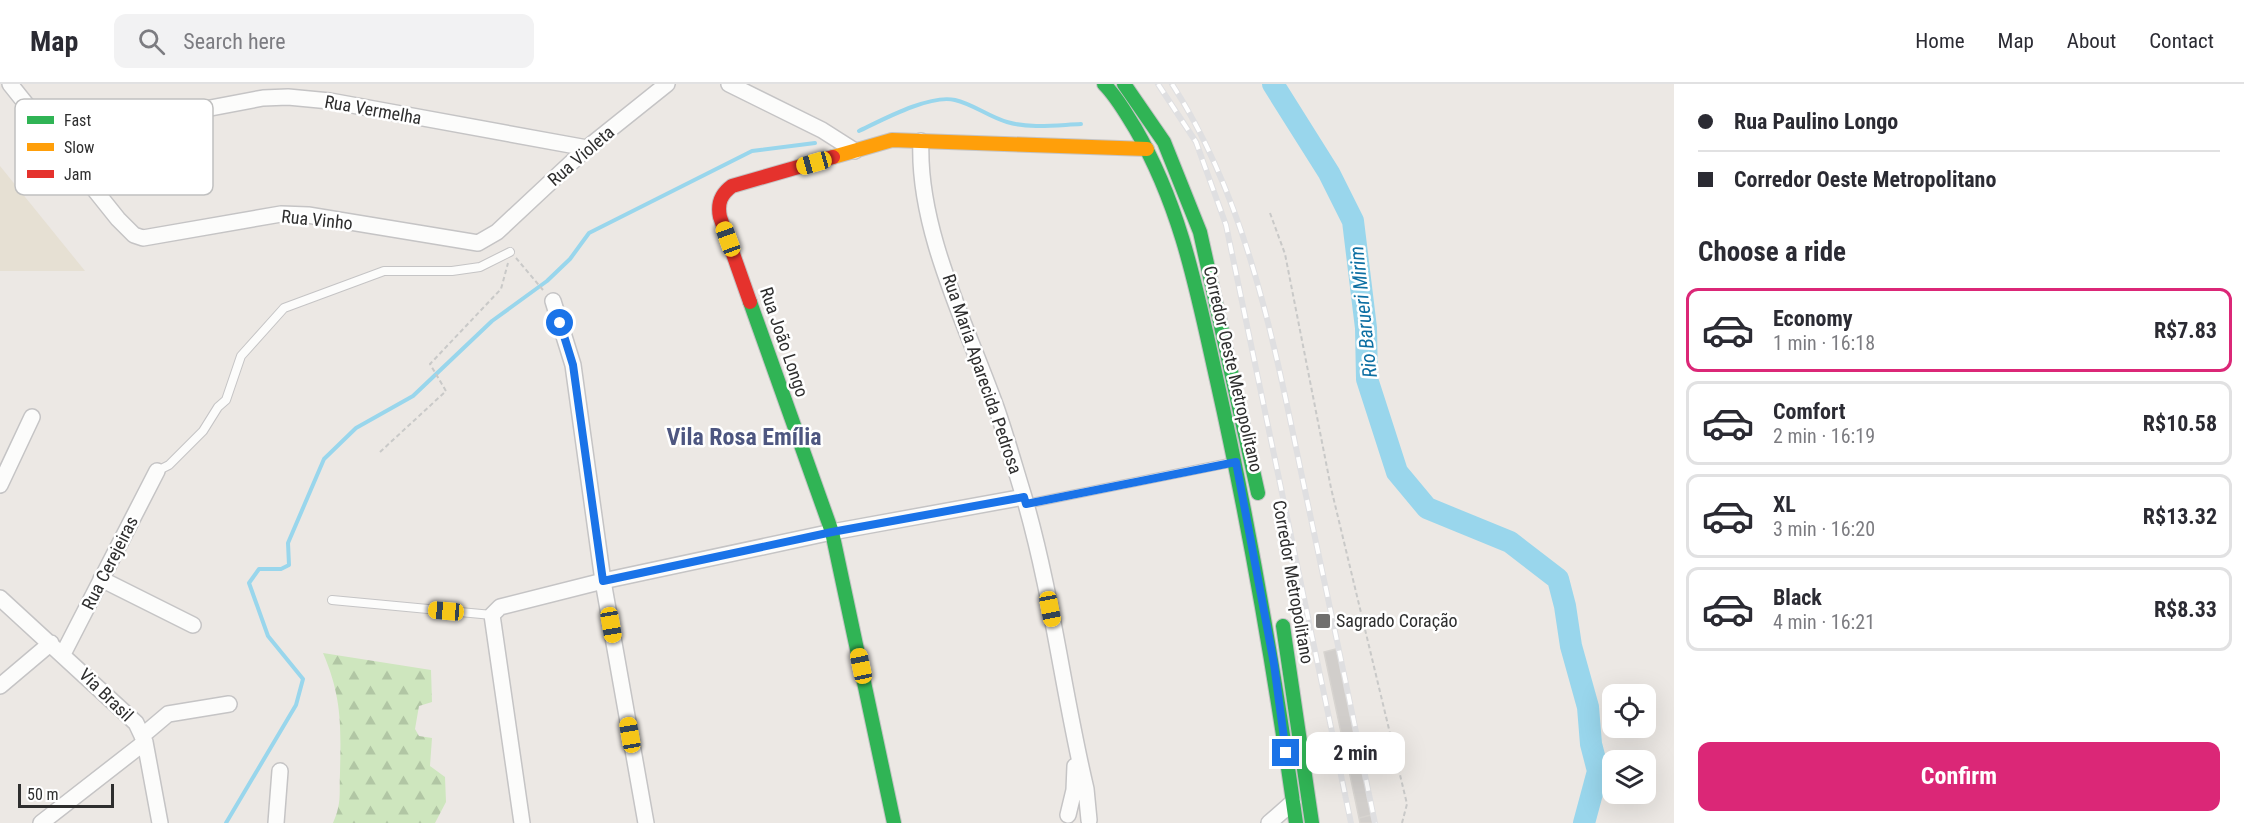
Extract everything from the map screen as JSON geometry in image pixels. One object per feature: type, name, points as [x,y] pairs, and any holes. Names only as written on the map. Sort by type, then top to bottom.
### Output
[{"type":"main road","name":"Corredor Oeste Metropolitano","points":[[1104,84],[1115,95],[1147,149],[1173,204],[1186,250],[1236,462],[1274,664],[1296,823]]},
{"type":"main road","name":"Corredor Metropolitano","points":[[1124,84],[1164,142],[1200,232],[1262,512]]},
{"type":"main road","points":[[855,151],[892,140],[1147,149],[1159,154],[1200,232]]},
{"type":"main road","name":"Rua João Longo","points":[[855,151],[726,190],[718,203],[720,217],[832,532],[894,823]]},
{"type":"main road","name":"Corredor Metropolitano","points":[[1281,617],[1311,823]]},
{"type":"main road","points":[[1293,802],[1301,807],[1311,823]]},
{"type":"street","points":[[10,84],[22,99]]},
{"type":"street","name":"Rua Violeta","points":[[497,232],[587,148],[667,84]]},
{"type":"street","points":[[729,84],[822,130],[855,151]]},
{"type":"street","name":"Rua Vermelha","points":[[213,107],[288,97],[330,101],[587,148]]},
{"type":"street","name":"Rua Maria Aparecida Pedrosa","points":[[921,141],[920,163],[931,221],[958,314],[996,410],[1025,501],[1041,562],[1076,748],[1086,789],[1090,822]]},
{"type":"street","name":"Rua Vinho","points":[[98,195],[134,235],[143,238],[281,214],[308,215],[466,242],[478,243],[497,232]]},
{"type":"street","points":[[553,301],[573,365],[603,581],[645,823]]},
{"type":"street","points":[[0,485],[32,417]]},
{"type":"street","name":"Rua Cerejeiras","points":[[63,654],[157,471]]},
{"type":"street","points":[[522,823],[492,615],[509,603],[832,532],[1025,501]]},
{"type":"street","points":[[101,579],[194,625]]},
{"type":"street","name":"Via Brasil","points":[[0,598],[136,723],[144,739],[160,823]]},
{"type":"street","points":[[0,686],[51,643]]},
{"type":"street","points":[[41,823],[144,739],[168,714],[229,704]]},
{"type":"street","name":"Rua Maria Aparecida Pedrosa","points":[[1061,821],[1074,790],[1076,748]]},
{"type":"street","points":[[276,823],[280,771]]},
{"type":"street","points":[[1269,823],[1293,802]]},
{"type":"street","points":[[1061,821],[1080,814],[1090,822]]},
{"type":"lane","points":[[157,471],[169,465],[203,431],[218,407],[226,400],[242,356],[284,308],[384,271],[453,271],[480,267],[510,252]]},
{"type":"lane","points":[[1025,501],[1236,462]]},
{"type":"lane","points":[[332,600],[492,615]]},
{"type":"path","points":[[1270,213],[1285,254],[1331,488],[1407,804],[1402,823]]},
{"type":"path","points":[[380,452],[446,391],[430,364],[501,289],[510,252]]},
{"type":"path","points":[[528,274],[553,301]]},
{"type":"shaded area","points":[[0,166],[15,185],[15,195],[23,195],[85,271],[0,271]]},
{"type":"green space","points":[[323,653],[431,670],[432,702],[419,706],[415,729],[419,736],[432,738],[430,766],[445,777],[446,802],[435,823],[333,823],[340,798],[340,726],[334,684]]},
{"type":"building","points":[[1336,649],[1371,815],[1359,818],[1324,652]]},
{"type":"building","points":[[1371,815],[1373,823],[1360,823],[1359,818]]},
{"type":"waterway","name":"Rio Barueri Mirim","points":[[1273,84],[1329,173],[1353,221],[1366,328],[1367,379],[1397,472],[1427,508],[1510,542],[1558,579],[1571,646],[1588,707],[1591,744],[1598,771],[1584,823]]},
{"type":"waterway","points":[[859,131],[906,109],[945,99],[962,102],[1000,120],[1016,124],[1044,126],[1081,124]]},
{"type":"waterway","points":[[226,823],[296,705],[303,679],[268,636],[249,583],[259,569],[281,569],[289,565],[288,543],[324,459],[356,428],[413,396],[492,321],[547,281],[570,259],[589,233],[752,151],[815,143]]},
{"type":"railway","points":[[1158,84],[1196,142],[1226,225],[1351,823]]},
{"type":"railway","points":[[1172,84],[1199,130],[1221,178],[1256,278],[1282,382],[1375,823]]},
{"type":"traffic: fast","points":[[1104,84],[1124,110],[1151,158],[1176,220],[1195,283],[1251,546],[1296,823]]},
{"type":"traffic: fast","points":[[1124,84],[1164,142],[1200,232],[1258,493]]},
{"type":"traffic: fast","points":[[750,302],[832,532],[894,823]]},
{"type":"traffic: fast","points":[[1283,626],[1312,823]]},
{"type":"traffic: slow","points":[[833,157],[892,140],[1147,149]]},
{"type":"traffic: jam","points":[[750,302],[720,217],[719,207],[725,192],[732,186],[833,157]]},
{"type":"place","name":"Sagrado Coração","points":[[1323,621]]},
{"type":"district","name":"Vila Rosa Emília","points":[[744,437]]},
{"type":"route","points":[[560,323],[573,365],[603,581],[961,507],[1024,497],[1026,504],[1236,462],[1274,664],[1286,753]]}]
